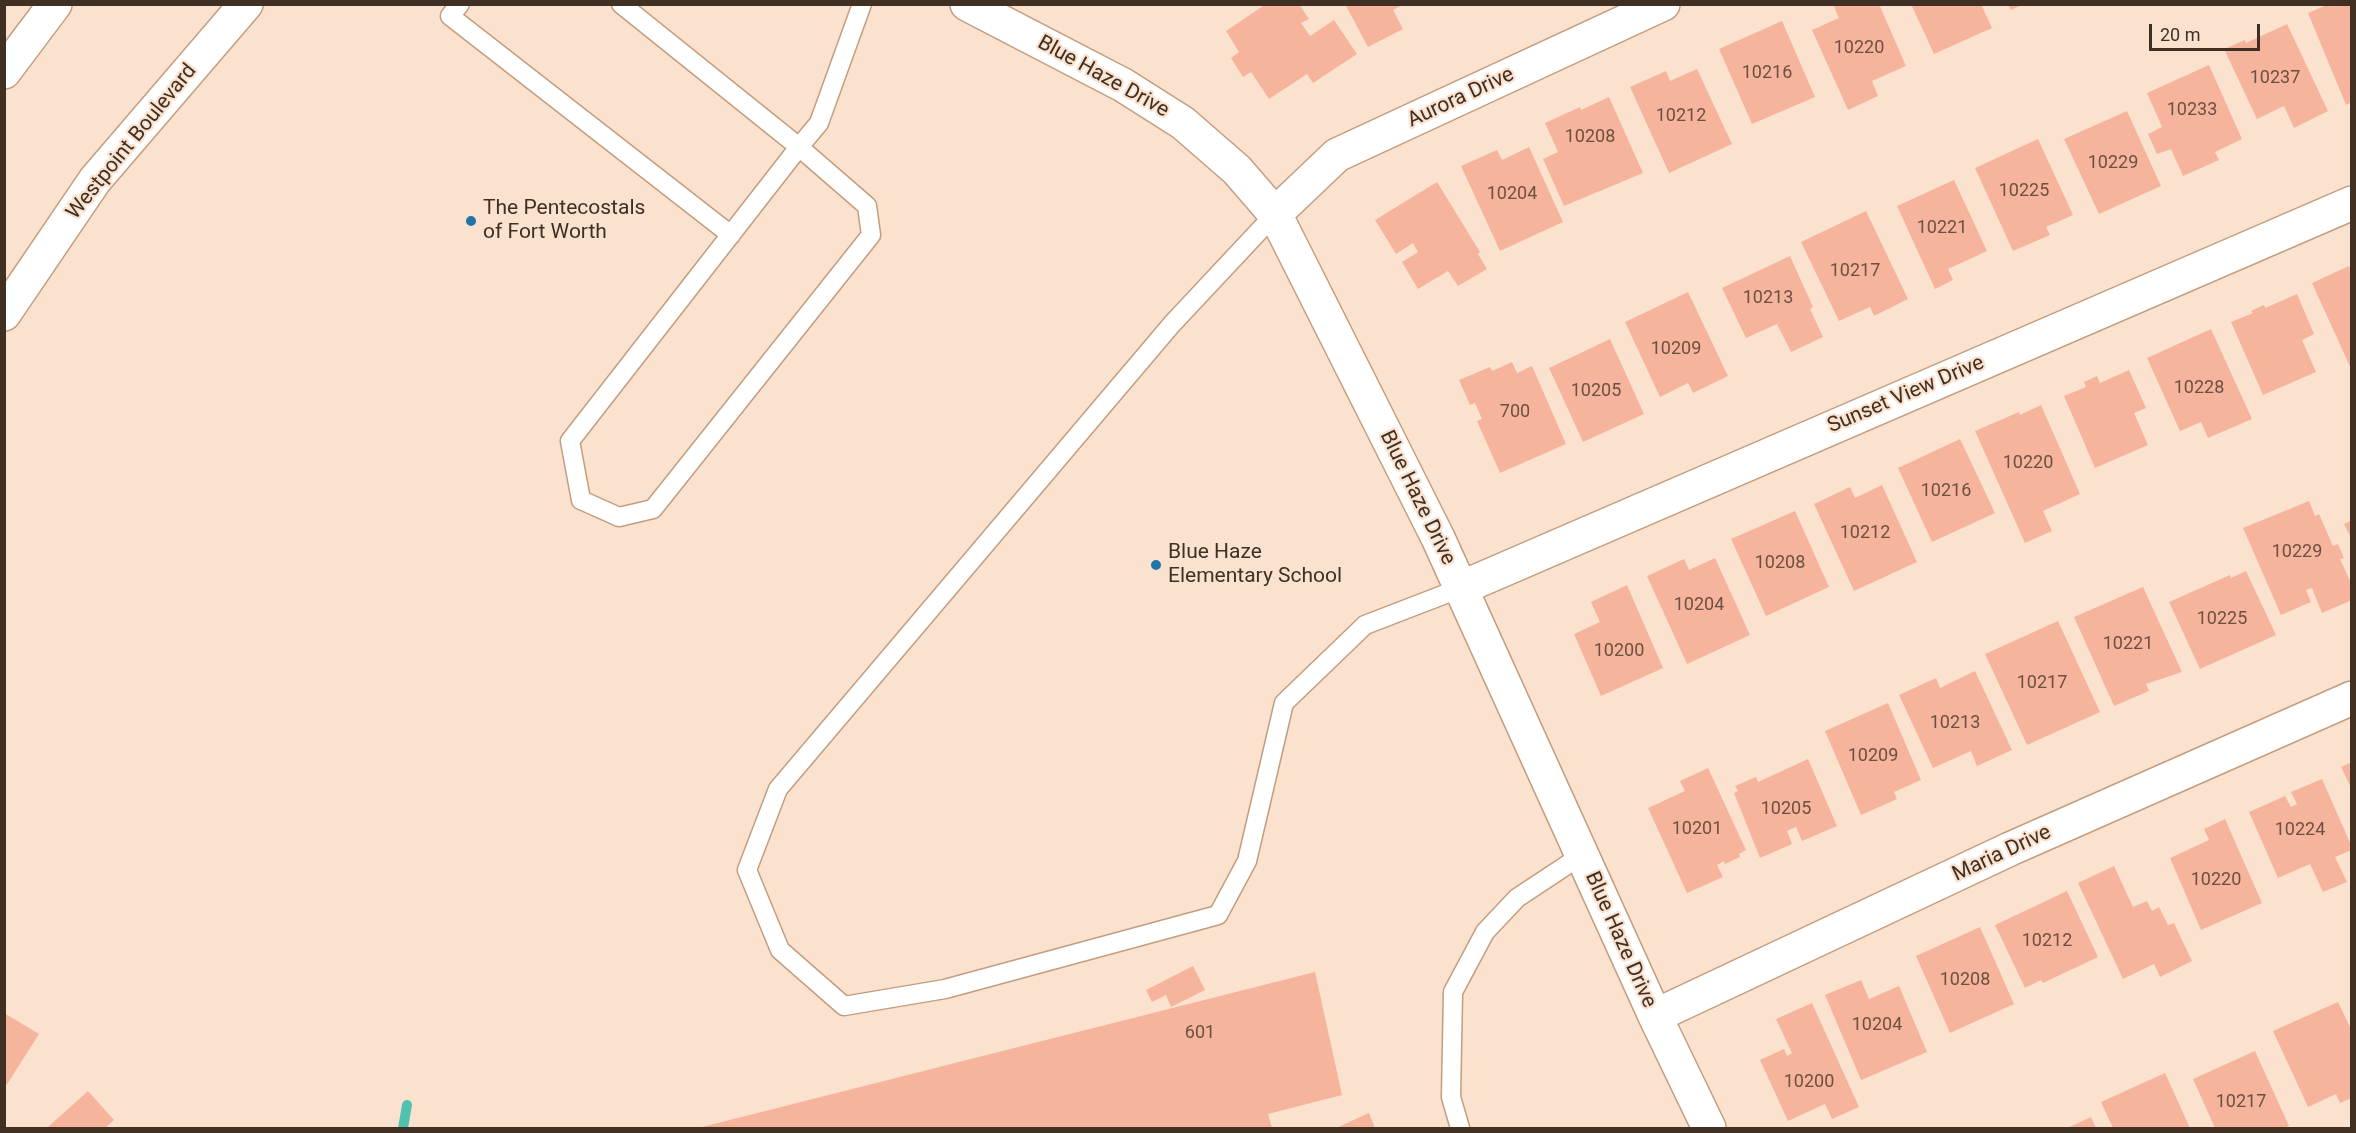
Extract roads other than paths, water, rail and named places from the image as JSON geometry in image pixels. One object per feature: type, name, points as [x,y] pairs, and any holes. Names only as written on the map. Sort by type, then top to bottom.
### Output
[{"type":"street","points":[[4,72],[55,4]]},
{"type":"street","name":"Westpoint Boulevard","points":[[4,314],[95,180],[246,4]]},
{"type":"street","name":"Blue Haze Drive","points":[[967,4],[1123,85],[1183,123],[1237,170],[1275,214],[1438,538],[1708,1128]]},
{"type":"street","name":"Aurora Drive","points":[[1275,214],[1337,155],[1663,4]]},
{"type":"street","name":"Sunset View Drive","points":[[1461,588],[2352,202]]},
{"type":"street","name":"Maria Drive","points":[[1655,1016],[2010,849],[2352,698]]},
{"type":"lane","points":[[460,4],[450,16],[731,235]]},
{"type":"lane","points":[[621,4],[799,147],[867,206],[872,235],[653,509],[619,517],[581,500],[570,441],[799,147],[819,123],[862,4]]},
{"type":"lane","points":[[1275,214],[1172,324],[778,789],[747,870],[780,950],[844,1006],[945,989],[1218,915],[1247,861],[1284,703],[1365,625],[1461,588]]},
{"type":"lane","points":[[1460,1128],[1451,1097],[1453,992],[1485,932],[1517,898],[1582,855]]},
{"type":"waterway","points":[[403,1128],[407,1105]]},
{"type":"place","name":"The Pentecostals of Fort Worth","points":[[471,221]]},
{"type":"place","name":"Blue Haze Elementary School","points":[[1156,565]]}]
